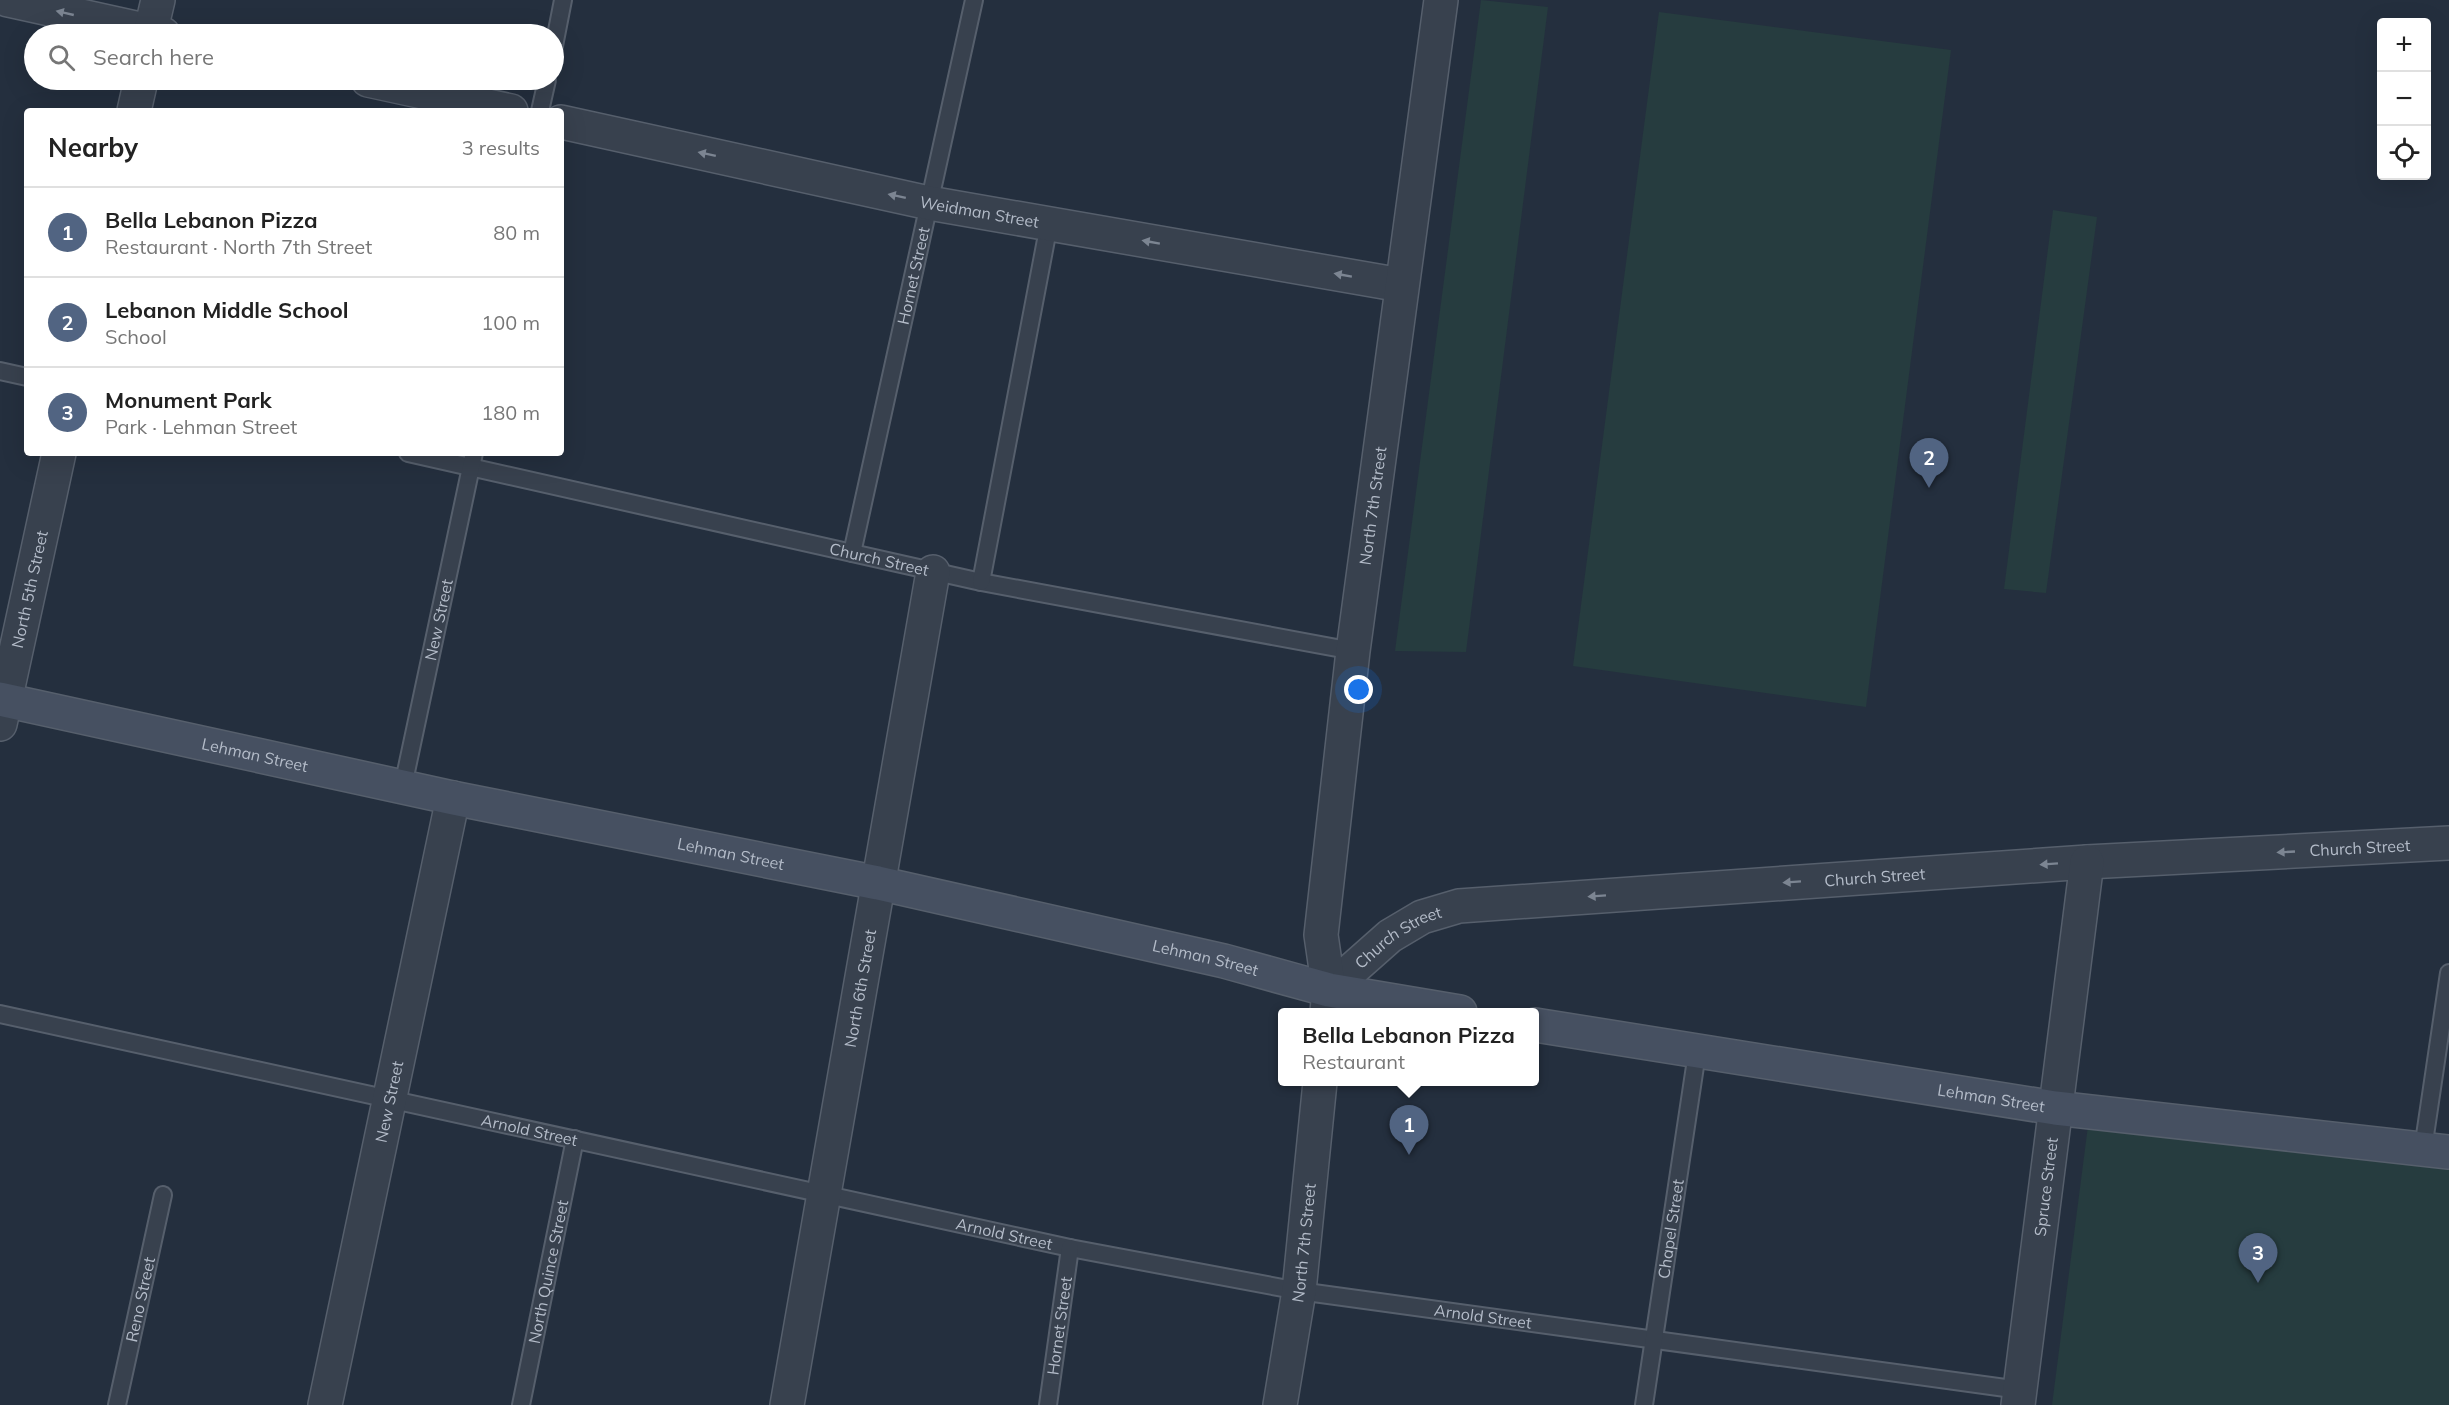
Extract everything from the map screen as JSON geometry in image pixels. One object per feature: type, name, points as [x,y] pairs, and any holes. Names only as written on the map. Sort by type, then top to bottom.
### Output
[{"type":"main road","name":"Lehman Street","points":[[2,708],[404,786],[453,798],[878,883],[1224,961],[1328,1001],[1412,1008]]},
{"type":"main road","name":"Lehman Street","points":[[1539,1026],[1697,1053],[2055,1108],[2436,1150]]},
{"type":"street","points":[[8,0],[112,24]]},
{"type":"street","points":[[156,24],[158,0]]},
{"type":"street","name":"North 7th Street","points":[[1328,1001],[1321,935],[1353,651],[1441,0]]},
{"type":"street","points":[[135,108],[139,90]]},
{"type":"street","points":[[414,90],[497,108]]},
{"type":"street","name":"Weidman Street","points":[[564,123],[929,203],[1401,285]]},
{"type":"street","name":"North 5th Street","points":[[2,708],[58,456]]},
{"type":"street","name":"North 6th Street","points":[[787,1405],[933,572]]},
{"type":"street","name":"New Street","points":[[325,1405],[453,798]]},
{"type":"street","name":"Church Street","points":[[1328,1001],[1390,936],[1422,918],[1458,906],[2087,862],[2449,843]]},
{"type":"street","name":"Spruce Street","points":[[2019,1398],[2087,862]]},
{"type":"street","name":"North 7th Street","points":[[1280,1405],[1299,1291],[1320,1086]]},
{"type":"lane","points":[[558,24],[563,0]]},
{"type":"lane","name":"Hornet Street","points":[[852,553],[974,0]]},
{"type":"lane","points":[[541,108],[545,90]]},
{"type":"lane","points":[[981,582],[1049,224]]},
{"type":"lane","points":[[0,371],[24,376]]},
{"type":"lane","name":"Church Street","points":[[440,456],[473,459],[933,572],[1353,651]]},
{"type":"lane","name":"New Street","points":[[404,786],[473,459]]},
{"type":"lane","points":[[2436,1150],[2449,973]]},
{"type":"lane","name":"Arnold Street","points":[[0,1014],[1070,1248],[1299,1291],[1654,1339],[2019,1398]]},
{"type":"lane","name":"Chapel Street","points":[[1644,1405],[1697,1053]]},
{"type":"lane","name":"North Quince Street","points":[[521,1405],[575,1139]]},
{"type":"lane","name":"Reno Street","points":[[117,1405],[163,1195]]},
{"type":"lane","name":"Hornet Street","points":[[1048,1405],[1070,1248]]},
{"type":"green space","points":[[1481,0],[1548,7],[1466,652],[1395,651]]},
{"type":"green space","points":[[1659,12],[1951,50],[1866,707],[1573,666]]},
{"type":"green space","points":[[2053,210],[2097,217],[2046,593],[2004,589]]},
{"type":"green space","points":[[2089,1118],[2449,1162],[2449,1405],[2052,1405]]},
{"type":"place","name":"Lebanon Middle School","points":[[1929,488]]},
{"type":"place","name":"Bella Lebanon Pizza","points":[[1409,1155]]},
{"type":"place","name":"Monument Park","points":[[2258,1283]]}]
